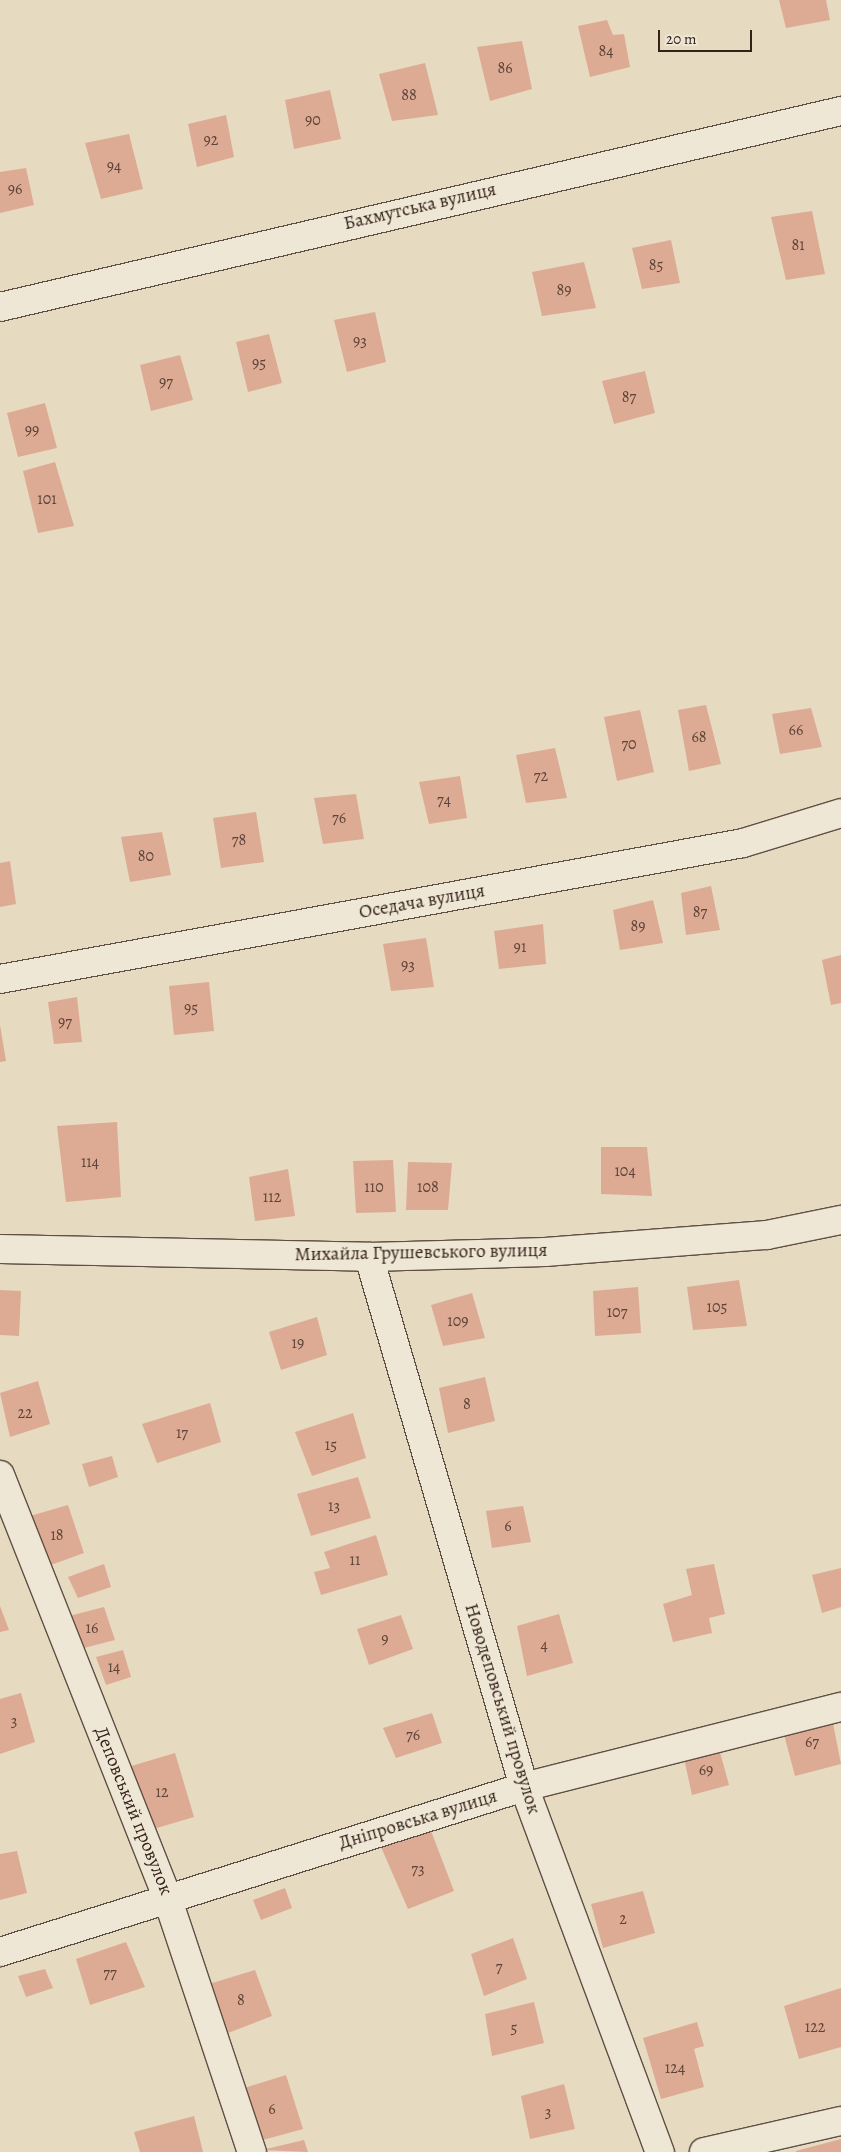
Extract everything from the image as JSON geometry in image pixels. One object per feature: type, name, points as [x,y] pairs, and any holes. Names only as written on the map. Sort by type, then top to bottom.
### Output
[{"type":"street","name":"Бахмутська вулиця","points":[[0,307],[841,111]]},
{"type":"street","name":"Оседача вулиця","points":[[0,979],[743,843],[841,813]]},
{"type":"street","name":"Михайла Грушевського вулиця","points":[[0,1249],[369,1257],[545,1252],[767,1235],[841,1220]]},
{"type":"street","name":"Новодеповський провулок","points":[[369,1257],[524,1787],[660,2152]]},
{"type":"street","name":"Деповський провулок","points":[[0,1475],[167,1897],[252,2152]]},
{"type":"street","name":"Дніпровська вулиця","points":[[0,1952],[167,1897],[524,1787],[841,1707]]},
{"type":"street","points":[[704,2152],[841,2121]]},
{"type":"building","points":[[779,0],[826,0],[830,20],[786,28]]},
{"type":"building","points":[[607,20],[613,35],[624,34],[630,67],[590,77],[578,26]]},
{"type":"building","points":[[522,41],[532,89],[490,101],[477,47]]},
{"type":"building","points":[[425,63],[438,115],[392,121],[379,74]]},
{"type":"building","points":[[330,90],[341,139],[294,149],[285,100]]},
{"type":"building","points":[[226,115],[234,157],[197,167],[188,124]]},
{"type":"building","points":[[129,134],[143,189],[101,199],[85,143]]},
{"type":"building","points":[[26,168],[34,205],[0,213],[0,172]]},
{"type":"building","points":[[812,211],[825,274],[786,280],[771,217]]},
{"type":"building","points":[[671,240],[680,283],[642,289],[632,248]]},
{"type":"building","points":[[584,262],[596,308],[542,316],[532,272]]},
{"type":"building","points":[[375,312],[386,362],[347,372],[334,320]]},
{"type":"building","points":[[269,334],[282,383],[248,392],[236,342]]},
{"type":"building","points":[[180,355],[193,400],[151,411],[140,365]]},
{"type":"building","points":[[645,371],[655,413],[614,424],[602,381]]},
{"type":"building","points":[[45,403],[57,448],[18,457],[7,413]]},
{"type":"building","points":[[55,462],[74,526],[38,533],[23,471]]},
{"type":"building","points":[[706,705],[721,764],[689,771],[678,710]]},
{"type":"building","points":[[811,708],[822,747],[780,754],[772,714]]},
{"type":"building","points":[[640,710],[654,772],[617,781],[604,717]]},
{"type":"building","points":[[555,748],[567,798],[526,803],[516,755]]},
{"type":"building","points":[[460,776],[467,818],[429,824],[419,782]]},
{"type":"building","points":[[356,794],[364,839],[323,844],[314,798]]},
{"type":"building","points":[[256,812],[264,862],[221,868],[213,818]]},
{"type":"building","points":[[162,832],[171,875],[130,882],[121,837]]},
{"type":"building","points":[[10,861],[16,904],[0,907],[0,863]]},
{"type":"building","points":[[711,886],[720,930],[686,935],[681,893]]},
{"type":"building","points":[[653,900],[663,943],[620,950],[613,910]]},
{"type":"building","points":[[543,924],[546,964],[499,969],[494,931]]},
{"type":"building","points":[[426,938],[434,987],[391,991],[383,944]]},
{"type":"building","points":[[841,955],[841,1003],[831,1005],[822,960]]},
{"type":"building","points":[[209,982],[214,1031],[174,1035],[169,986]]},
{"type":"building","points":[[77,997],[82,1042],[54,1044],[48,1002]]},
{"type":"building","points":[[0,1025],[6,1061],[0,1062]]},
{"type":"building","points":[[117,1122],[121,1197],[66,1202],[57,1126]]},
{"type":"building","points":[[601,1147],[647,1147],[652,1196],[601,1194]]},
{"type":"building","points":[[393,1160],[396,1212],[356,1213],[353,1161]]},
{"type":"building","points":[[408,1162],[452,1163],[448,1210],[406,1210]]},
{"type":"building","points":[[288,1169],[295,1216],[255,1221],[249,1177]]},
{"type":"building","points":[[739,1280],[747,1326],[693,1330],[687,1287]]},
{"type":"building","points":[[638,1287],[641,1333],[595,1336],[593,1291]]},
{"type":"building","points":[[0,1290],[21,1291],[19,1336],[0,1335]]},
{"type":"building","points":[[472,1293],[485,1338],[443,1346],[431,1305]]},
{"type":"building","points":[[317,1317],[327,1355],[281,1370],[269,1332]]},
{"type":"building","points":[[485,1377],[495,1421],[448,1433],[439,1388]]},
{"type":"building","points":[[38,1381],[50,1424],[10,1437],[0,1393]]},
{"type":"building","points":[[210,1403],[221,1442],[157,1463],[142,1424]]},
{"type":"building","points":[[353,1413],[366,1458],[312,1476],[295,1432]]},
{"type":"building","points":[[112,1456],[118,1477],[89,1487],[82,1464]]},
{"type":"building","points":[[358,1477],[371,1518],[311,1536],[297,1494]]},
{"type":"building","points":[[68,1505],[84,1553],[48,1566],[30,1516]]},
{"type":"building","points":[[523,1506],[531,1542],[492,1548],[486,1511]]},
{"type":"building","points":[[376,1535],[388,1575],[321,1595],[314,1572],[330,1568],[324,1552]]},
{"type":"building","points":[[104,1564],[111,1587],[78,1598],[68,1577]]},
{"type":"building","points":[[714,1564],[725,1614],[709,1618],[712,1633],[673,1642],[663,1604],[692,1595],[686,1569]]},
{"type":"building","points":[[841,1568],[841,1607],[822,1613],[812,1575]]},
{"type":"building","points":[[0,1606],[9,1630],[0,1632]]},
{"type":"building","points":[[104,1607],[115,1640],[80,1649],[69,1616]]},
{"type":"building","points":[[559,1614],[573,1663],[527,1676],[517,1626]]},
{"type":"building","points":[[401,1615],[413,1649],[369,1665],[357,1629]]},
{"type":"building","points":[[123,1650],[131,1677],[106,1685],[96,1657]]},
{"type":"building","points":[[21,1693],[35,1742],[0,1754],[0,1699]]},
{"type":"building","points":[[432,1713],[442,1743],[396,1758],[383,1728]]},
{"type":"building","points":[[831,1713],[841,1764],[795,1776],[782,1727]]},
{"type":"building","points":[[718,1745],[729,1785],[692,1795],[683,1754]]},
{"type":"building","points":[[175,1753],[194,1817],[150,1830],[128,1767]]},
{"type":"building","points":[[431,1831],[454,1891],[408,1909],[381,1847]]},
{"type":"building","points":[[17,1851],[27,1893],[0,1900],[0,1854]]},
{"type":"building","points":[[285,1888],[292,1908],[261,1920],[253,1900]]},
{"type":"building","points":[[643,1891],[655,1933],[603,1948],[591,1904]]},
{"type":"building","points":[[513,1938],[527,1979],[484,1996],[471,1954]]},
{"type":"building","points":[[126,1942],[145,1987],[90,2005],[76,1959]]},
{"type":"building","points":[[45,1969],[53,1988],[26,1997],[18,1976]]},
{"type":"building","points":[[255,1970],[272,2016],[228,2033],[209,1984]]},
{"type":"building","points":[[841,1988],[841,2047],[799,2059],[784,2006]]},
{"type":"building","points":[[534,2002],[544,2043],[492,2056],[485,2014]]},
{"type":"building","points":[[697,2022],[704,2046],[694,2049],[704,2087],[661,2099],[643,2038]]},
{"type":"building","points":[[286,2075],[303,2129],[259,2141],[241,2089]]},
{"type":"building","points":[[564,2084],[575,2129],[530,2139],[521,2096]]},
{"type":"building","points":[[194,2116],[203,2152],[140,2152],[134,2132]]},
{"type":"building","points":[[841,2139],[841,2152],[796,2152],[796,2151]]},
{"type":"building","points":[[304,2140],[308,2152],[262,2150]]}]
